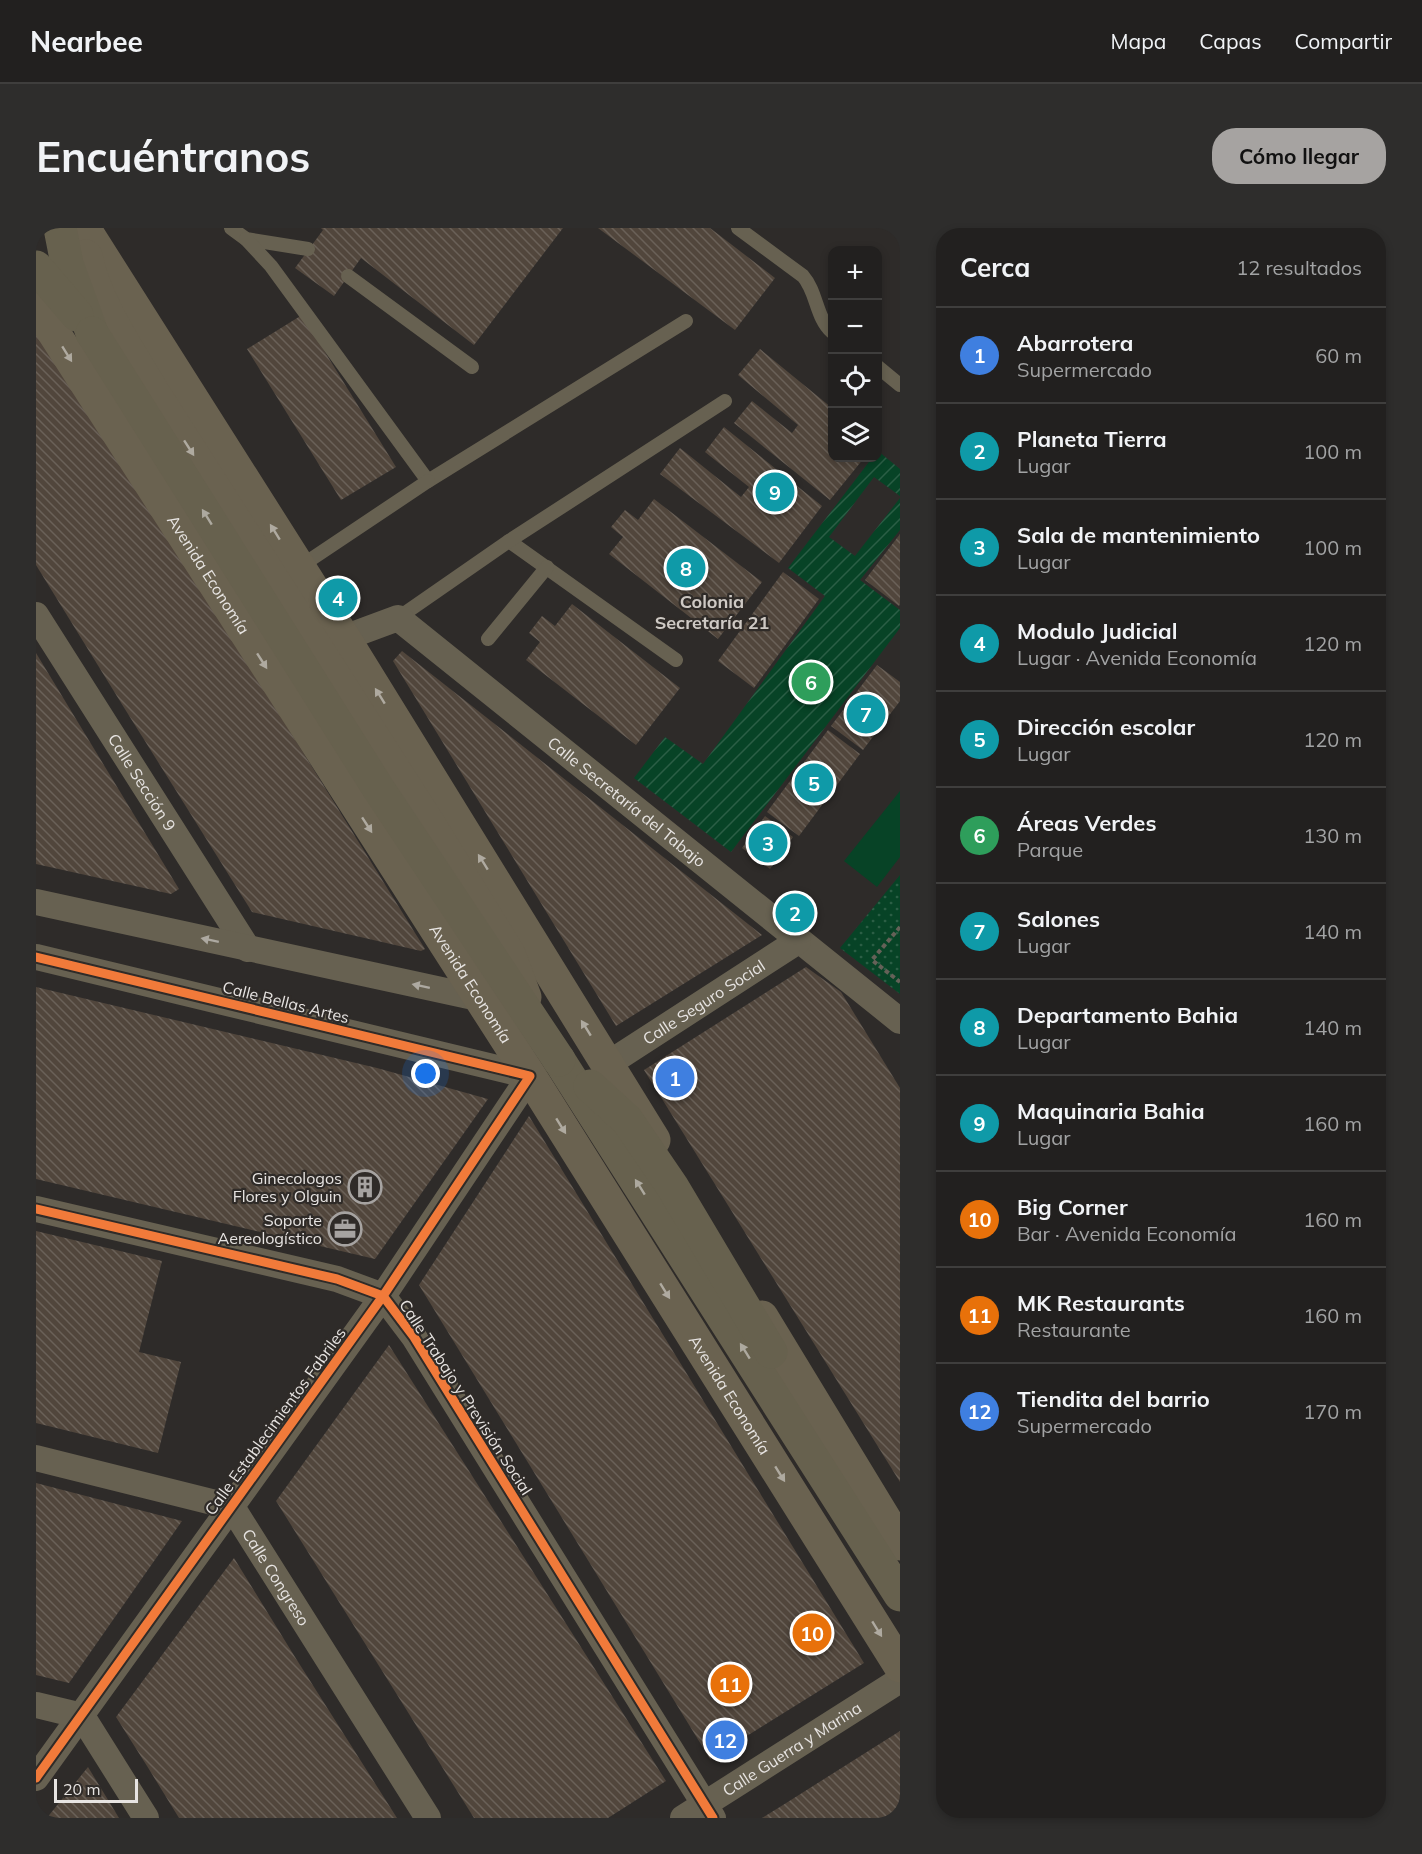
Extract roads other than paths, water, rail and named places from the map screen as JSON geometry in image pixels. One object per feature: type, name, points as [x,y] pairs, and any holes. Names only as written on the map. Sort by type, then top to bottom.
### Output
[{"type":"main road","points":[[60,228],[67,264],[92,333]]},
{"type":"main road","points":[[83,228],[344,638],[608,1064],[900,1544]]},
{"type":"main road","points":[[83,228],[89,270],[109,316],[146,380],[509,954],[529,1005],[530,1076]]},
{"type":"main road","points":[[36,267],[92,333],[378,788],[559,1060],[900,1595]]},
{"type":"main road","name":"Avenida Economía","points":[[36,305],[530,1076],[900,1666]]},
{"type":"main road","points":[[559,1060],[627,1120],[672,1186],[900,1574]]},
{"type":"street","name":"Calle Sección 9","points":[[36,615],[248,949]]},
{"type":"street","points":[[344,638],[398,618]]},
{"type":"street","name":"Calle Secretaría del Tabajo","points":[[398,618],[898,1022]]},
{"type":"street","points":[[36,902],[478,998]]},
{"type":"street","name":"Calle Seguro Social","points":[[608,1064],[798,941]]},
{"type":"street","name":"Calle Bellas Artes","points":[[36,957],[530,1076]]},
{"type":"street","name":"Calle Establecimientos Fabriles","points":[[36,1778],[383,1296],[530,1076]]},
{"type":"street","name":"Calle Trabajo y Previsión Social","points":[[36,1209],[337,1279],[383,1296],[420,1347],[709,1811]]},
{"type":"street","points":[[36,1458],[232,1507]]},
{"type":"street","name":"Calle Congreso","points":[[232,1507],[428,1818]]},
{"type":"street","name":"Calle Guerra y Marina","points":[[683,1818],[709,1811],[900,1680]]},
{"type":"street","points":[[36,1705],[82,1716],[146,1818]]},
{"type":"lane","points":[[231,228],[246,239],[271,266],[428,481]]},
{"type":"lane","points":[[738,228],[803,276],[810,284],[828,327]]},
{"type":"lane","points":[[246,239],[309,249]]},
{"type":"lane","points":[[348,276],[472,367]]},
{"type":"lane","points":[[298,567],[428,481],[686,321]]},
{"type":"lane","points":[[882,370],[900,385]]},
{"type":"lane","points":[[398,618],[509,541],[725,401]]},
{"type":"lane","points":[[509,541],[676,660]]},
{"type":"lane","points":[[488,639],[546,567]]},
{"type":"place","name":"Maquinaria Bahia","points":[[775,492]]},
{"type":"place","name":"Departamento Bahia","points":[[686,568]]},
{"type":"place","name":"Modulo Judicial","points":[[338,598]]},
{"type":"place","name":"Áreas Verdes","points":[[811,682]]},
{"type":"place","name":"Salones","points":[[866,714]]},
{"type":"place","name":"Dirección escolar","points":[[814,783]]},
{"type":"place","name":"Sala de mantenimiento","points":[[768,843]]},
{"type":"place","name":"Planeta Tierra","points":[[795,913]]},
{"type":"place","name":"Abarrotera","points":[[675,1078]]},
{"type":"place","name":"Ginecologos Flores y Olguin","points":[[365,1187]]},
{"type":"place","name":"Soporte Aereologístico","points":[[345,1229]]},
{"type":"place","name":"Big Corner","points":[[812,1633]]},
{"type":"place","name":"MK Restaurants","points":[[730,1684]]},
{"type":"place","name":"Tiendita del barrio","points":[[725,1740]]},
{"type":"district","name":"Colonia Secretaría 21","points":[[712,611]]}]
